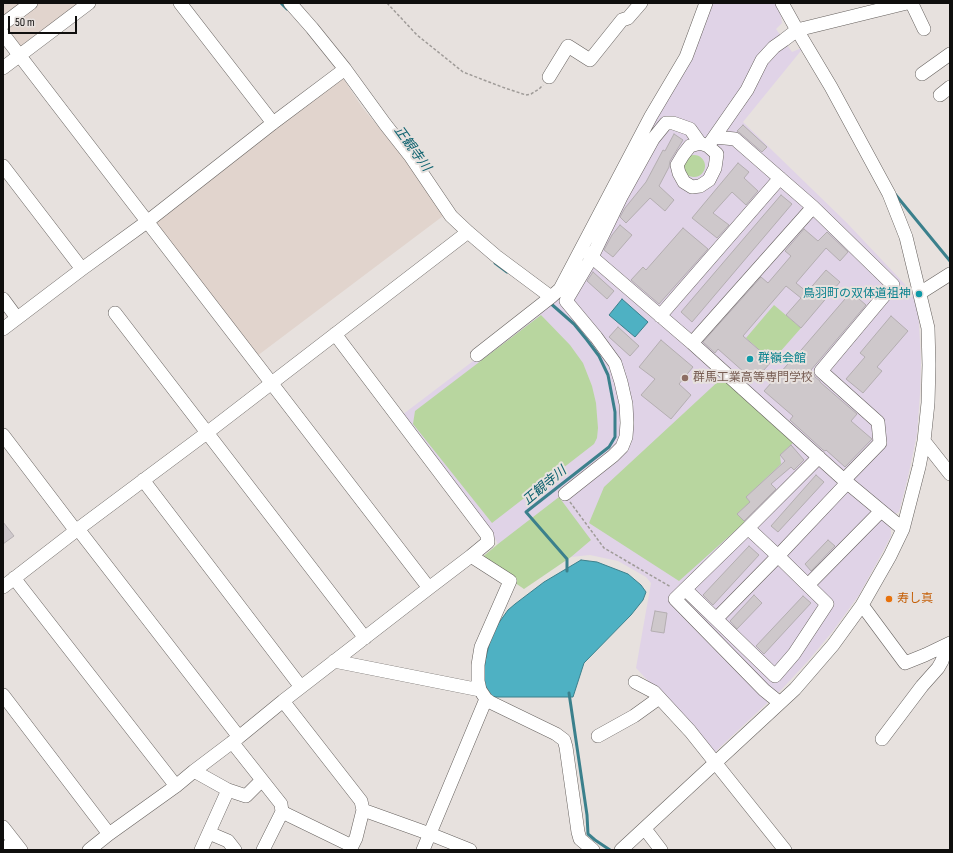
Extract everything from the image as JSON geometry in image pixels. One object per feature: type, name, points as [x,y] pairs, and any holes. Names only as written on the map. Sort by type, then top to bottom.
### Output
[{"type":"street","points":[[3,24],[31,3]]},
{"type":"street","points":[[180,3],[273,123]]},
{"type":"street","points":[[290,3],[345,69],[410,157],[451,216],[496,256],[551,296]]},
{"type":"street","points":[[549,77],[568,46],[590,60],[622,20],[628,18],[641,3]]},
{"type":"street","points":[[477,355],[560,289],[651,116],[686,57],[706,3]]},
{"type":"street","points":[[621,850],[795,689],[833,646],[862,604],[890,556],[903,529],[924,441],[928,403],[928,328],[906,237],[889,194],[831,87],[796,30],[782,3]]},
{"type":"street","points":[[708,142],[747,90],[762,60],[774,47],[796,30],[907,3]]},
{"type":"street","points":[[913,3],[924,29]]},
{"type":"street","points":[[3,68],[84,4]]},
{"type":"street","points":[[3,34],[429,588]]},
{"type":"street","points":[[922,74],[950,54]]},
{"type":"street","points":[[3,328],[148,221],[273,123],[345,69]]},
{"type":"street","points":[[565,494],[613,456],[622,447],[626,437],[627,423],[626,404],[615,363],[596,337],[566,302],[592,257],[622,195],[653,139],[666,123],[673,123],[690,129],[708,142],[735,139],[813,207],[893,285],[821,371],[878,422],[880,443],[778,556],[716,619]]},
{"type":"street","points":[[3,166],[82,269]]},
{"type":"street","points":[[660,316],[780,178]]},
{"type":"street","points":[[692,343],[813,207]]},
{"type":"street","points":[[3,587],[468,232]]},
{"type":"street","points":[[581,248],[692,343],[846,481],[903,529]]},
{"type":"street","points":[[920,292],[950,274]]},
{"type":"street","points":[[3,299],[17,318]]},
{"type":"street","points":[[115,313],[365,638]]},
{"type":"street","points":[[89,850],[236,740],[283,701],[472,556],[488,542],[487,535],[335,334]]},
{"type":"street","points":[[3,435],[236,740],[262,780],[281,804],[282,812],[262,850]]},
{"type":"street","points":[[924,441],[950,474]]},
{"type":"street","points":[[780,703],[764,690],[675,599],[819,457]]},
{"type":"street","points":[[143,480],[301,687]]},
{"type":"street","points":[[808,585],[881,510]]},
{"type":"street","points":[[683,591],[716,619],[774,676],[794,654],[827,604],[748,528]]},
{"type":"street","points":[[472,556],[510,581],[481,647],[478,665],[478,681],[483,694],[490,702],[556,734],[564,740],[578,832],[580,839],[593,850]]},
{"type":"street","points":[[14,578],[176,786]]},
{"type":"street","points":[[862,604],[905,663],[925,656],[948,644]]},
{"type":"street","points":[[882,739],[922,686],[938,668],[948,644]]},
{"type":"street","points":[[334,661],[483,694]]},
{"type":"street","points":[[635,682],[654,692],[690,731],[785,850]]},
{"type":"street","points":[[423,850],[483,694]]},
{"type":"street","points":[[3,696],[109,834]]},
{"type":"street","points":[[598,736],[634,716],[659,698]]},
{"type":"street","points":[[282,812],[351,848],[356,838],[364,810],[361,801],[283,701]]},
{"type":"street","points":[[194,771],[228,790],[246,796],[262,780]]},
{"type":"street","points":[[201,850],[228,790]]},
{"type":"street","points":[[364,810],[470,850]]},
{"type":"street","points":[[3,827],[18,846],[3,850]]},
{"type":"street","points":[[645,828],[661,850]]},
{"type":"street","points":[[209,833],[228,841],[235,850]]},
{"type":"path","points":[[387,3],[417,35],[463,72],[526,95],[539,89],[544,85],[549,77]]},
{"type":"path","points":[[565,494],[604,548],[683,591]]},
{"type":"shaded area","points":[[3,3],[77,3],[80,7],[23,49],[3,23]]},
{"type":"shaded area","name":"群馬工業高等専門学校","points":[[709,3],[776,3],[780,10],[782,23],[776,29],[792,52],[804,47],[743,122],[847,223],[915,295],[919,323],[921,363],[917,434],[908,477],[899,512],[889,517],[885,522],[891,529],[891,536],[880,557],[859,595],[833,631],[808,661],[782,689],[715,752],[636,668],[651,583],[646,577],[618,561],[590,555],[571,557],[524,589],[480,559],[498,544],[492,533],[402,415],[547,305]]},
{"type":"shaded area","points":[[343,78],[362,107],[405,159],[443,216],[257,356],[157,224],[159,217]]},
{"type":"green space","points":[[690,155],[698,155],[705,162],[705,170],[698,177],[690,177],[683,170],[683,162]]},
{"type":"green space","points":[[774,305],[801,328],[772,361],[746,338]]},
{"type":"green space","points":[[541,315],[570,345],[583,363],[592,386],[596,403],[598,428],[597,438],[594,444],[492,523],[413,424],[415,411]]},
{"type":"green space","points":[[724,376],[796,440],[780,455],[781,464],[746,497],[750,502],[737,514],[745,522],[679,581],[589,523],[604,487]]},
{"type":"green space","points":[[559,497],[591,540],[571,557],[524,589],[480,559],[498,544]]},
{"type":"water","points":[[622,299],[648,322],[635,337],[609,315]]},
{"type":"water","points":[[581,560],[597,562],[628,574],[641,585],[646,592],[643,600],[631,615],[584,663],[573,697],[490,697],[483,680],[485,661],[490,641],[498,624],[508,610],[515,604],[544,582]]},
{"type":"building","points":[[743,125],[767,147],[762,152],[737,131]]},
{"type":"building","points":[[674,134],[683,140],[670,161],[669,167],[659,186],[674,200],[665,211],[650,198],[626,223],[620,217],[625,208],[646,182],[663,150],[665,151]]},
{"type":"building","points":[[738,163],[749,172],[744,178],[758,191],[746,205],[732,192],[713,213],[729,225],[717,238],[692,218]]},
{"type":"building","points":[[781,195],[792,204],[692,322],[681,312]]},
{"type":"building","points":[[620,225],[632,235],[613,257],[604,250],[612,235]]},
{"type":"building","points":[[683,228],[708,249],[659,304],[631,280],[643,267],[646,270]]},
{"type":"building","points":[[804,229],[818,241],[827,232],[848,252],[840,261],[826,248],[796,283],[807,292],[826,270],[840,282],[801,328],[786,315],[801,298],[786,286],[743,336],[772,361],[754,381],[718,349],[715,353],[703,342],[761,277],[768,283],[791,256],[785,251]]},
{"type":"building","points":[[593,272],[614,291],[607,299],[587,281]]},
{"type":"building","points":[[851,292],[866,305],[811,370],[820,382],[857,414],[851,421],[872,439],[845,467],[826,450],[823,450],[790,420],[793,416],[764,391]]},
{"type":"building","points":[[891,316],[908,331],[877,367],[882,371],[863,393],[846,379],[865,357],[860,353]]},
{"type":"building","points":[[618,327],[639,346],[630,356],[609,337]]},
{"type":"building","points":[[661,340],[693,367],[679,384],[691,395],[671,419],[641,395],[655,379],[639,367]]},
{"type":"building","points":[[791,445],[804,460],[794,470],[791,467],[771,484],[776,489],[744,521],[737,514],[750,502],[746,497],[785,461],[780,455]]},
{"type":"building","points":[[816,475],[824,482],[778,532],[771,526]]},
{"type":"building","points":[[3,522],[14,536],[3,544]]},
{"type":"building","points":[[828,540],[835,546],[811,571],[805,564]]},
{"type":"building","points":[[749,546],[759,555],[713,605],[703,595]]},
{"type":"building","points":[[754,595],[762,603],[737,629],[730,621]]},
{"type":"building","points":[[803,596],[811,603],[764,654],[756,646]]},
{"type":"building","points":[[655,611],[667,613],[664,633],[651,631]]},
{"type":"waterway","name":"正観寺川","points":[[281,3],[287,9]]},
{"type":"waterway","points":[[895,194],[950,261]]},
{"type":"waterway","name":"正観寺川","points":[[495,263],[507,272]]},
{"type":"waterway","name":"正観寺川","points":[[549,302],[574,324],[599,356],[608,375],[615,412],[615,437],[609,447],[526,512],[567,559],[567,571]]},
{"type":"waterway","name":"正観寺川","points":[[569,693],[587,815],[588,834],[610,850]]},
{"type":"place","name":"鳥羽町の双体道祖神","points":[[919,294]]},
{"type":"place","name":"群嶺会館","points":[[750,359]]},
{"type":"place","name":"群馬工業高等専門学校","points":[[685,378]]},
{"type":"place","name":"寿し真","points":[[889,599]]}]
